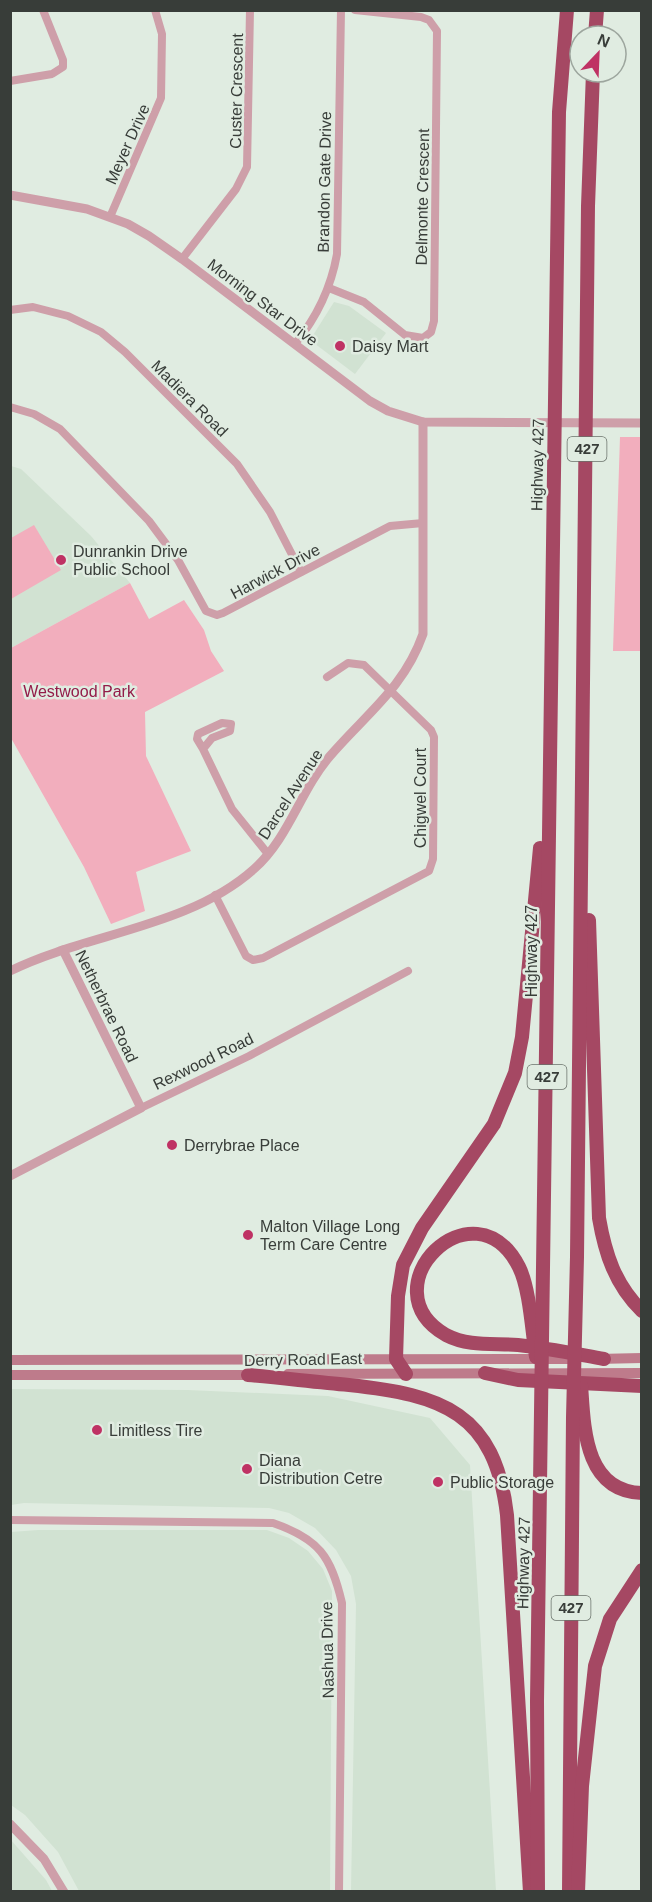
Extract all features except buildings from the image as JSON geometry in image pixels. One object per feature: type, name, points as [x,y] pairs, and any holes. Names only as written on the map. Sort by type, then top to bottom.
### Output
[{"type":"highway","name":"Highway 427","points":[[538,1892],[549,759],[559,124],[567,10]]},
{"type":"highway","name":"427","points":[[570,1892],[574,1326],[588,206],[593,84]]},
{"type":"highway","points":[[406,1374],[396,1359],[401,1275],[407,1255],[456,1176],[485,1140],[505,1102],[515,1074],[522,1037],[549,759]]},
{"type":"highway","points":[[582,826],[588,869],[599,1218],[607,1257],[626,1295],[642,1311]]},
{"type":"highway","points":[[542,1394],[524,1281],[520,1268],[509,1252],[498,1242],[474,1235],[463,1235],[437,1246],[427,1257],[418,1284],[419,1297],[430,1320],[444,1334],[460,1341],[519,1351],[604,1359]]},
{"type":"highway","points":[[574,1326],[579,1341],[585,1434],[592,1459],[599,1472],[616,1487],[642,1493]]},
{"type":"highway","points":[[486,1373],[597,1379],[642,1386]]},
{"type":"highway","points":[[248,1375],[381,1389],[429,1400],[455,1412],[469,1423],[485,1441],[495,1460],[503,1484],[507,1515],[530,1892]]},
{"type":"highway","points":[[578,1892],[582,1786],[595,1666],[610,1619],[642,1570]]},
{"type":"main road","name":"Derry Road East","points":[[10,1360],[396,1359],[519,1351]]},
{"type":"main road","points":[[604,1359],[642,1358]]},
{"type":"main road","name":"Derry Road East","points":[[10,1375],[486,1373]]},
{"type":"main road","points":[[597,1379],[642,1373]]},
{"type":"street","points":[[10,81],[52,75],[63,67],[63,60],[43,10]]},
{"type":"street","name":"Meyer Drive","points":[[110,217],[161,98],[162,34],[155,10]]},
{"type":"street","name":"Custer Crescent","points":[[182,259],[236,189],[247,167],[250,10]]},
{"type":"street","name":"Brandon Gate Drive","points":[[295,344],[321,306],[329,288],[338,240],[341,10]]},
{"type":"street","name":"Delmonte Crescent","points":[[329,288],[364,302],[405,335],[423,338],[431,332],[434,321],[437,31],[429,20],[421,17],[355,10]]},
{"type":"street","name":"Morning Star Drive","points":[[10,195],[74,206],[110,217],[148,236],[380,407],[423,422],[642,423]]},
{"type":"street","name":"Madiera Road","points":[[10,310],[33,307],[68,316],[100,332],[120,348],[237,464],[270,512],[301,572]]},
{"type":"street","name":"Harwick Drive","points":[[10,407],[34,414],[60,429],[149,521],[178,560],[206,611],[218,615],[390,526],[423,523]]},
{"type":"street","name":"Darcel Avenue","points":[[10,971],[63,950],[159,921],[215,895],[254,869],[289,826],[329,757],[393,690],[414,659],[423,634],[423,422]]},
{"type":"street","name":"Chigwel Court","points":[[215,895],[246,956],[253,960],[263,958],[429,871],[433,859],[434,737],[429,725],[393,690],[358,663],[348,663],[327,676]]},
{"type":"street","points":[[203,749],[232,809],[268,854]]},
{"type":"street","name":"Netherbrae Road","points":[[63,950],[141,1108]]},
{"type":"street","name":"Rexwood Road","points":[[10,1176],[141,1108],[249,1056],[408,971]]},
{"type":"street","name":"Nashua Drive","points":[[10,1520],[273,1523],[302,1533],[321,1551],[335,1578],[342,1603],[339,1892]]},
{"type":"street","points":[[10,1824],[44,1859],[64,1892]]},
{"type":"shaded area","points":[[334,302],[349,306],[386,333],[355,374],[310,340]]},
{"type":"shaded area","name":"Dunrankin Drive Public School","points":[[11,466],[21,469],[91,536],[130,583],[11,648]]},
{"type":"shaded area","points":[[11,1389],[187,1390],[328,1396],[430,1418],[470,1465],[496,1891],[351,1891],[356,1604],[351,1576],[336,1550],[315,1528],[289,1513],[269,1508],[24,1503],[11,1505]]},
{"type":"shaded area","points":[[267,1530],[289,1538],[308,1551],[323,1569],[332,1591],[330,1891],[79,1891],[58,1852],[25,1815],[11,1805],[11,1532]]},
{"type":"shaded area","points":[[10,1839],[46,1880],[52,1891],[11,1891]]},
{"type":"green space","points":[[620,437],[641,437],[641,651],[613,651]]},
{"type":"green space","points":[[34,525],[61,570],[11,599],[11,538]]},
{"type":"green space","name":"Westwood Park","points":[[130,583],[149,619],[184,600],[204,630],[211,651],[224,671],[145,712],[146,756],[191,851],[136,872],[145,911],[111,924],[84,867],[11,738],[11,648]]},
{"type":"place","name":"Daisy Mart","points":[[340,346]]},
{"type":"place","name":"Dunrankin Drive Public School","points":[[61,560]]},
{"type":"place","name":"Derrybrae Place","points":[[172,1145]]},
{"type":"place","name":"Malton Village Long Term Care Centre","points":[[248,1235]]},
{"type":"place","name":"Limitless Tire","points":[[97,1430]]},
{"type":"place","name":"Diana Distribution Cetre","points":[[247,1469]]},
{"type":"place","name":"Public Storage","points":[[438,1482]]}]
